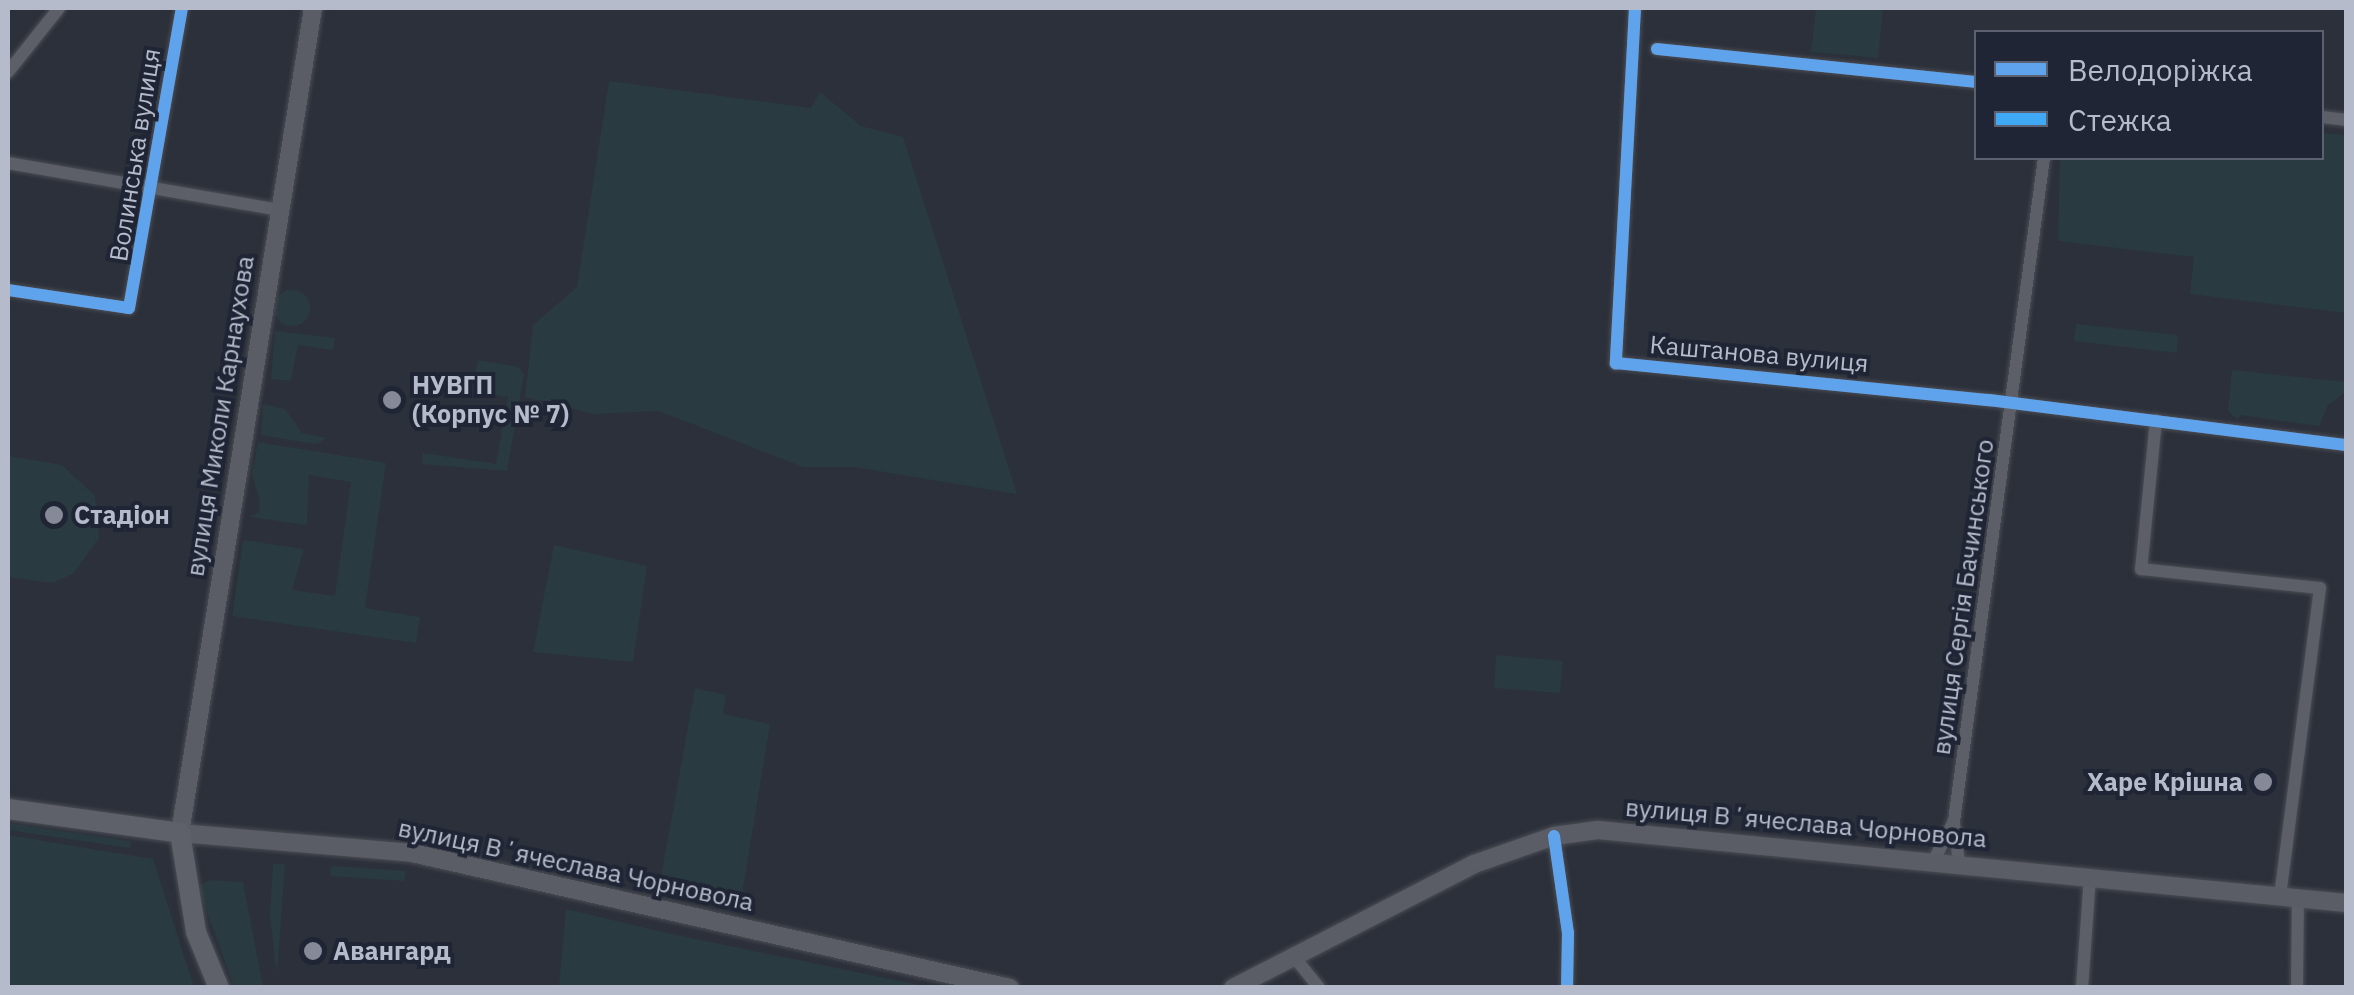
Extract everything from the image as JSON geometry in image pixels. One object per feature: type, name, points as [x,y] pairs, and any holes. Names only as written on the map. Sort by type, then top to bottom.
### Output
[{"type":"main road","name":"вулиця Миколи Карнаухова","points":[[180,833],[313,8]]},
{"type":"main road","name":"вулиця Вʼячеслава Чорновола","points":[[8,809],[180,833],[412,853],[1010,988]]},
{"type":"main road","name":"вулиця Вʼячеслава Чорновола","points":[[1234,988],[1452,874],[1554,836],[1648,830],[2346,903]]},
{"type":"main road","points":[[180,833],[196,932],[219,988]]},
{"type":"street","points":[[8,72],[59,8]]},
{"type":"street","name":"Волинська вулиця","points":[[8,290],[128,308],[182,8]]},
{"type":"street","name":"Каштанова вулиця","points":[[1635,8],[1616,364],[2013,403]]},
{"type":"street","points":[[1657,48],[1974,82]]},
{"type":"street","name":"вулиця Сергія Бачинського","points":[[1934,860],[1954,821],[2044,160]]},
{"type":"street","points":[[8,163],[279,210]]},
{"type":"street","points":[[2013,403],[2346,445]]},
{"type":"street","points":[[2156,420],[2141,569],[2320,588],[2289,898],[2296,988]]},
{"type":"street","points":[[1954,821],[1960,862]]},
{"type":"street","points":[[1554,836],[1568,933],[1567,988]]},
{"type":"street","points":[[2082,988],[2090,877]]},
{"type":"street","points":[[1295,958],[1320,988]]},
{"type":"shaded area","points":[[1816,8],[1883,8],[1878,58],[1811,52]]},
{"type":"shaded area","points":[[609,81],[811,108],[820,92],[861,126],[903,137],[1017,494],[855,467],[803,467],[659,411],[594,414],[525,397],[533,325],[577,287]]},
{"type":"shaded area","points":[[2324,133],[2346,135],[2346,313],[2190,294],[2194,257],[2058,241],[2060,160],[2324,160]]},
{"type":"shaded area","points":[[292,290],[305,295],[310,308],[305,321],[292,326],[279,321],[274,308],[279,295]]},
{"type":"shaded area","points":[[2076,324],[2178,335],[2177,353],[2074,341]]},
{"type":"shaded area","points":[[275,331],[335,338],[333,350],[298,345],[291,381],[271,379]]},
{"type":"shaded area","points":[[478,360],[518,367],[524,374],[507,471],[422,464],[423,453],[496,464],[508,397],[473,391]]},
{"type":"shaded area","points":[[2232,370],[2346,382],[2346,392],[2328,405],[2319,426],[2240,415],[2238,420],[2228,411]]},
{"type":"shaded area","points":[[263,404],[285,409],[302,433],[327,438],[316,444],[261,435]]},
{"type":"shaded area","points":[[258,442],[386,463],[365,608],[420,617],[416,643],[232,616],[243,540],[304,549],[292,590],[335,596],[351,482],[309,475],[307,525],[250,517],[259,512],[260,500],[252,474]]},
{"type":"shaded area","name":"Стадіон","points":[[8,456],[62,465],[95,496],[99,538],[73,574],[52,583],[8,577]]},
{"type":"shaded area","points":[[554,545],[647,566],[633,662],[533,652]]},
{"type":"shaded area","points":[[1496,655],[1563,661],[1560,693],[1494,688]]},
{"type":"shaded area","points":[[695,688],[726,695],[723,714],[770,724],[742,895],[661,877]]},
{"type":"shaded area","points":[[8,823],[131,841],[130,848],[8,830]]},
{"type":"shaded area","points":[[8,835],[153,859],[194,987],[8,987]]},
{"type":"shaded area","points":[[273,864],[285,864],[277,975],[270,915]]},
{"type":"shaded area","points":[[331,866],[406,871],[404,881],[331,876]]},
{"type":"shaded area","points":[[209,880],[243,882],[263,987],[234,987],[202,898],[200,885]]},
{"type":"shaded area","points":[[566,909],[671,934],[929,987],[559,987]]},
{"type":"marked path","points":[[481,392],[485,368]]},
{"type":"cycle path","points":[[8,290],[129,308],[182,8]]},
{"type":"cycle path","points":[[1635,8],[1616,363],[1989,400],[2346,445]]},
{"type":"cycle path","points":[[1657,49],[1974,82]]},
{"type":"cycle path","points":[[1554,836],[1568,933],[1567,988]]},
{"type":"place","name":"НУВГП (Корпус № 7)","points":[[392,400]]},
{"type":"place","name":"Стадіон","points":[[54,515]]},
{"type":"place","name":"Харе Крішна","points":[[2263,782]]},
{"type":"place","name":"Авангард","points":[[313,951]]}]
